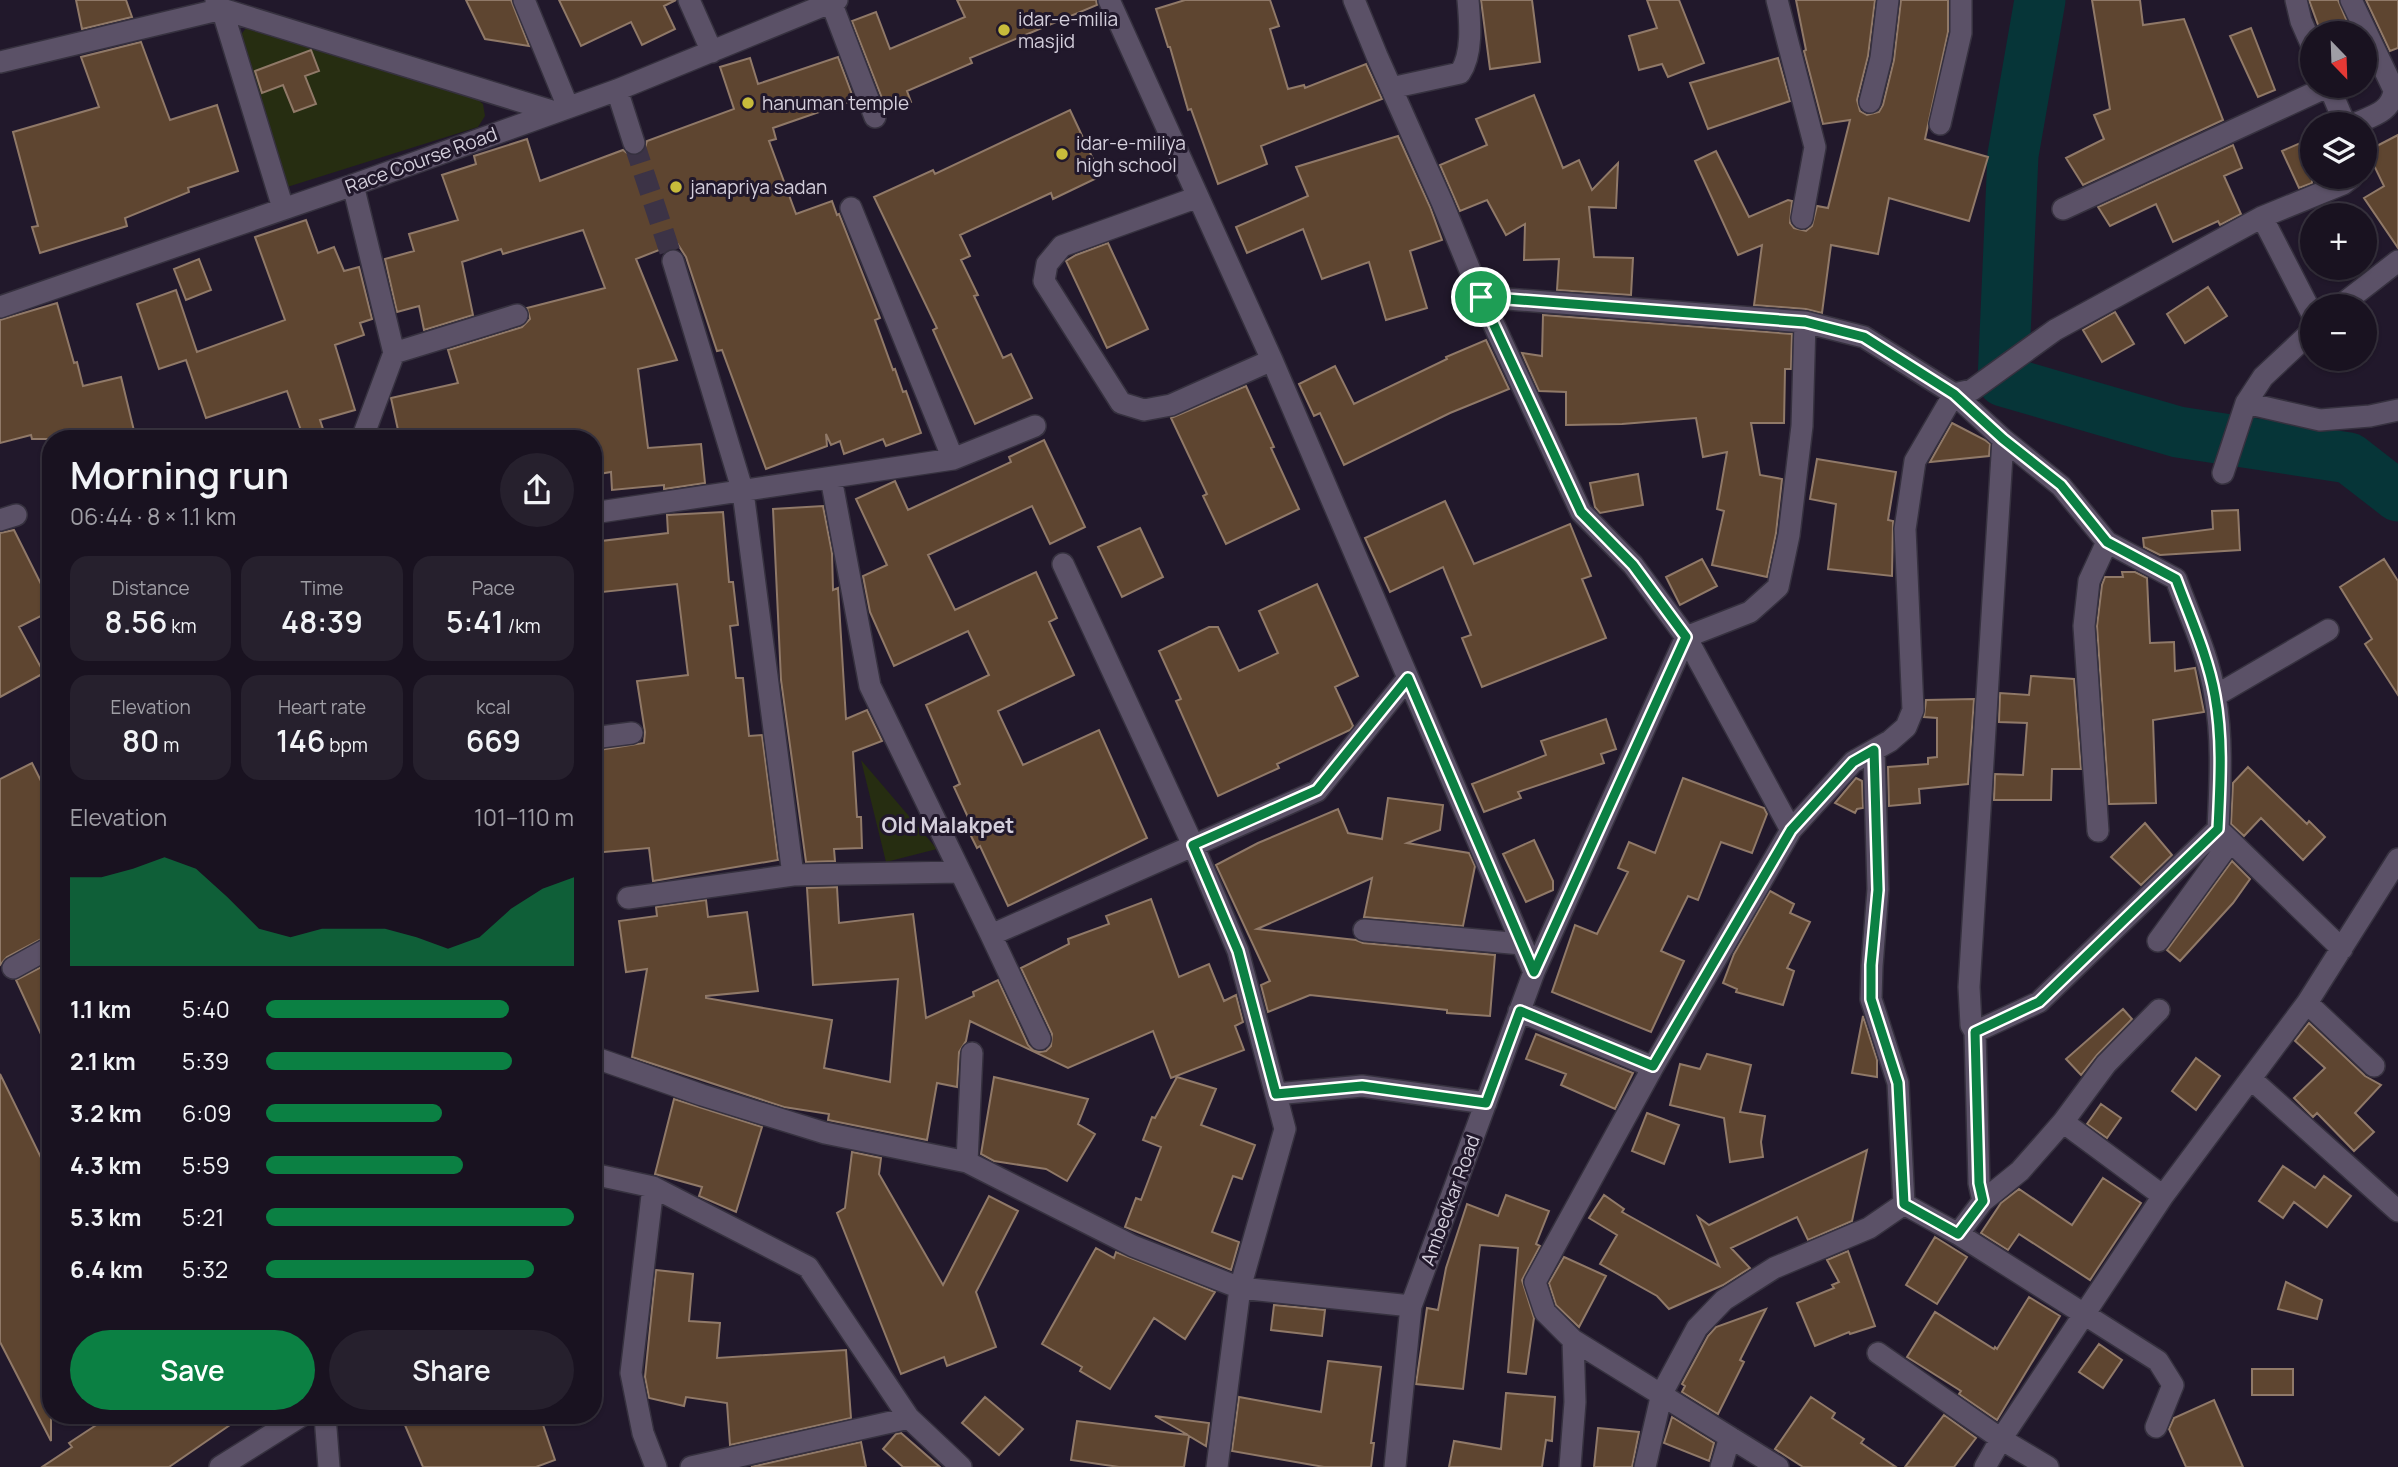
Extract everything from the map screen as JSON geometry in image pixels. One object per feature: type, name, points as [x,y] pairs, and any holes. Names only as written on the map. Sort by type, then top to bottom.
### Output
[{"type":"street","points":[[524,0],[562,109]]},
{"type":"street","points":[[689,0],[712,52]]},
{"type":"street","points":[[1109,0],[1272,360],[1534,972]]},
{"type":"street","points":[[1354,0],[1481,297],[1581,512],[1633,565],[1686,637],[1791,830]]},
{"type":"street","points":[[1391,88],[1460,73],[1466,65],[1470,23],[1468,0]]},
{"type":"street","points":[[1777,0],[1815,147],[1802,218]]},
{"type":"street","points":[[1870,102],[1881,58],[1888,0]]},
{"type":"street","points":[[1940,124],[1961,33],[1961,0]]},
{"type":"street","points":[[2296,0],[2301,21]]},
{"type":"street","points":[[2351,0],[2394,90],[2393,101],[2388,108],[2377,113]]},
{"type":"street","points":[[834,1],[875,117]]},
{"type":"street","name":"Race Course Road","points":[[0,307],[617,90],[834,1]]},
{"type":"street","points":[[0,62],[218,4],[562,109]]},
{"type":"street","points":[[218,4],[282,208]]},
{"type":"street","points":[[617,90],[634,143]]},
{"type":"street","points":[[2063,209],[2303,98]]},
{"type":"street","points":[[353,185],[394,353],[365,430]]},
{"type":"street","points":[[1778,1467],[1573,1339],[1545,1312],[1535,1282],[1653,1066],[1791,830],[1853,762],[1890,741],[1906,727],[1913,710],[1905,529],[1915,461],[1963,392],[2055,330],[2262,217],[2331,189]]},
{"type":"street","points":[[1198,197],[1062,246],[1047,264],[1044,281],[1121,403],[1130,407],[1144,411],[1171,405],[1272,360]]},
{"type":"street","points":[[851,208],[953,459]]},
{"type":"street","points":[[2262,217],[2302,294]]},
{"type":"street","points":[[673,261],[743,492],[793,875]]},
{"type":"street","points":[[2355,294],[2398,261]]},
{"type":"street","points":[[1481,297],[1805,322],[1864,337],[1963,392],[2003,439],[2061,485],[2107,542],[2176,579],[2216,696],[2224,835],[2158,941]]},
{"type":"street","points":[[394,353],[517,315]]},
{"type":"street","points":[[1686,637],[1750,612],[1778,587],[1789,535],[1802,426],[1805,322]]},
{"type":"street","points":[[2223,473],[2246,403],[2263,377],[2300,342]]},
{"type":"street","points":[[2246,403],[2320,419],[2370,416],[2398,410]]},
{"type":"street","points":[[602,512],[953,459],[1035,426]]},
{"type":"street","points":[[1983,1201],[1979,1183],[1975,1032],[1971,1025],[1969,987],[2003,439]]},
{"type":"street","points":[[831,478],[870,686],[1040,1039]]},
{"type":"street","points":[[2098,831],[2084,626],[2089,581],[2107,542]]},
{"type":"street","points":[[1063,564],[1193,845],[1238,951],[1285,1129],[1240,1288],[1217,1467]]},
{"type":"street","points":[[2216,696],[2328,631]]},
{"type":"street","name":"Ambedkar Road","points":[[1395,1467],[1411,1306],[1534,972],[1686,637]]},
{"type":"street","points":[[991,935],[1317,790],[1408,678]]},
{"type":"street","points":[[602,737],[632,733]]},
{"type":"street","points":[[1874,750],[1878,890],[1871,965],[1871,999],[1898,1083],[1904,1204]]},
{"type":"street","points":[[1975,1032],[2039,1002],[2224,835]]},
{"type":"street","points":[[2224,835],[2342,949]]},
{"type":"street","points":[[1985,1467],[2001,1438],[2163,1196],[2307,1003],[2398,859]]},
{"type":"street","points":[[628,898],[793,875],[960,872]]},
{"type":"street","points":[[1364,930],[1522,944]]},
{"type":"street","points":[[13,968],[42,952]]},
{"type":"street","points":[[2307,1003],[2374,1066]]},
{"type":"street","points":[[1958,1234],[1983,1201],[2020,1171],[2063,1122],[2106,1064],[2159,1010]]},
{"type":"street","points":[[1520,1011],[1653,1066]]},
{"type":"street","points":[[967,1162],[972,1053]]},
{"type":"street","points":[[602,1060],[825,1133],[967,1162],[1133,1246],[1240,1288],[1411,1306]]},
{"type":"street","points":[[2251,1079],[2398,1211]]},
{"type":"street","points":[[1276,1094],[1362,1086],[1486,1103]]},
{"type":"street","points":[[2063,1122],[2163,1196]]},
{"type":"street","points":[[602,1176],[653,1187],[808,1267],[909,1418],[961,1467]]},
{"type":"street","points":[[653,1187],[631,1373],[643,1433],[656,1467]]},
{"type":"street","points":[[1904,1204],[1958,1234],[2158,1361],[2173,1385],[2156,1427]]},
{"type":"street","points":[[1645,1467],[1662,1394],[1698,1328],[1724,1300],[1773,1268],[1869,1228],[1904,1204]]},
{"type":"street","points":[[1570,1467],[1575,1402],[1573,1339]]},
{"type":"street","points":[[1878,1353],[2048,1467]]},
{"type":"street","points":[[691,1467],[754,1460],[909,1418]]},
{"type":"street","points":[[219,1467],[288,1424]]},
{"type":"street","points":[[326,1424],[330,1467]]},
{"type":"street","points":[[1721,1467],[1730,1437]]},
{"type":"green space","points":[[248,26],[472,95],[483,104],[485,116],[478,127],[284,188],[238,38]]},
{"type":"green space","points":[[861,760],[937,849],[886,862]]},
{"type":"building","points":[[76,0],[126,0],[132,17],[82,29]]},
{"type":"building","points":[[466,0],[511,0],[529,46],[485,39]]},
{"type":"building","points":[[559,0],[676,0],[664,6],[675,29],[642,45],[631,22],[581,46]]},
{"type":"building","points":[[957,0],[1096,0],[1097,5],[970,58],[972,63],[907,91],[911,102],[887,111],[852,21],[876,12],[890,49],[965,17]]},
{"type":"building","points":[[1185,0],[1270,0],[1279,26],[1270,29],[1288,89],[1304,85],[1305,88],[1366,64],[1382,99],[1261,146],[1267,164],[1218,184],[1191,109],[1188,110],[1156,9]]},
{"type":"building","points":[[1481,0],[1532,0],[1540,62],[1490,69]]},
{"type":"building","points":[[1647,0],[1679,0],[1704,63],[1668,77],[1662,64],[1639,70],[1629,36],[1657,28]]},
{"type":"building","points":[[1796,0],[1875,0],[1868,56],[1857,100],[1860,111],[1867,115],[1879,112],[1883,105],[1894,60],[1901,0],[1948,0],[1948,32],[1925,139],[1988,157],[1969,221],[1889,198],[1878,254],[1831,245],[1822,313],[1806,309],[1754,305],[1762,245],[1738,255],[1695,161],[1716,151],[1749,217],[1788,200],[1792,201],[1790,223],[1794,228],[1806,231],[1812,226],[1817,206],[1828,208],[1850,120],[1823,124],[1804,51],[1806,50]]},
{"type":"building","points":[[2092,0],[2140,0],[2143,25],[2184,19],[2223,120],[2083,185],[2066,158],[2104,139],[2094,115],[2110,109]]},
{"type":"building","points":[[2309,0],[2338,0],[2347,21],[2317,21]]},
{"type":"building","points":[[2366,0],[2398,0],[2398,48],[2390,51]]},
{"type":"building","points":[[2251,28],[2275,90],[2258,97],[2230,36]]},
{"type":"building","points":[[141,42],[170,120],[217,105],[238,171],[188,188],[189,192],[125,218],[127,226],[40,253],[32,227],[38,226],[13,132],[99,107],[81,57]]},
{"type":"building","points":[[311,50],[319,71],[305,76],[316,104],[294,112],[283,85],[262,93],[255,71]]},
{"type":"building","points":[[838,57],[854,100],[773,128],[776,139],[769,141],[796,214],[832,201],[837,215],[839,214],[880,318],[875,320],[893,370],[895,369],[903,392],[906,391],[921,433],[886,446],[883,439],[844,454],[840,441],[831,445],[826,434],[827,446],[766,469],[722,350],[717,351],[686,257],[677,243],[636,259],[677,360],[638,369],[648,448],[701,444],[705,483],[664,489],[664,485],[612,490],[611,472],[602,474],[602,430],[398,430],[391,398],[458,383],[448,350],[522,327],[530,319],[527,308],[605,288],[583,230],[503,254],[501,249],[462,262],[473,315],[424,330],[419,306],[397,312],[385,259],[414,251],[409,234],[458,220],[442,175],[476,164],[474,156],[527,139],[540,181],[623,150],[631,156],[637,156],[644,151],[647,141],[734,109],[720,67],[750,58],[758,84]]},
{"type":"building","points":[[1778,58],[1790,101],[1708,129],[1690,83]]},
{"type":"building","points":[[1534,95],[1563,168],[1579,160],[1592,190],[1618,163],[1616,208],[1589,207],[1594,257],[1633,258],[1631,295],[1557,290],[1559,259],[1524,260],[1525,224],[1506,235],[1487,200],[1460,211],[1440,165],[1487,145],[1476,119]]},
{"type":"building","points":[[1070,110],[1101,176],[1053,199],[1051,193],[960,235],[970,256],[961,260],[978,295],[974,296],[1003,358],[1011,354],[1032,398],[975,424],[933,330],[937,328],[874,197],[933,170],[935,174]]},
{"type":"building","points":[[2398,135],[2398,248],[2377,217],[2377,203],[2367,203],[2364,198],[2384,186],[2377,172],[2377,146]]},
{"type":"building","points":[[1398,136],[1442,240],[1410,251],[1427,308],[1386,320],[1369,262],[1322,279],[1303,229],[1247,253],[1236,227],[1308,196],[1296,167]]},
{"type":"building","points":[[2300,143],[2300,188],[2299,188],[2282,151]]},
{"type":"building","points":[[2233,145],[2242,168],[2224,176],[2241,214],[2220,225],[2218,221],[2173,242],[2156,204],[2110,226],[2098,207]]},
{"type":"building","points":[[306,220],[318,253],[334,247],[344,271],[359,267],[372,319],[360,323],[364,335],[335,345],[355,410],[320,420],[323,429],[320,430],[301,430],[287,391],[206,418],[186,360],[159,369],[137,304],[176,290],[197,352],[285,320],[255,237]]},
{"type":"building","points":[[1108,243],[1148,329],[1107,348],[1066,261]]},
{"type":"building","points":[[199,259],[211,290],[186,300],[174,269]]},
{"type":"building","points":[[2208,287],[2227,316],[2185,343],[2167,314]]},
{"type":"building","points":[[57,303],[83,386],[121,377],[134,430],[42,430],[42,439],[32,439],[31,435],[0,443],[0,320]]},
{"type":"building","points":[[2115,312],[2134,344],[2102,362],[2083,330]]},
{"type":"building","points":[[1543,315],[1792,334],[1791,369],[1785,369],[1784,423],[1751,423],[1760,475],[1782,479],[1776,533],[1767,577],[1712,565],[1724,511],[1717,509],[1727,452],[1703,457],[1696,418],[1566,425],[1566,392],[1539,391],[1522,353],[1542,356]]},
{"type":"building","points":[[1486,340],[1509,389],[1450,413],[1344,465],[1320,413],[1314,416],[1299,384],[1335,366],[1354,404],[1447,359],[1446,357]]},
{"type":"building","points":[[1246,386],[1299,509],[1226,544],[1203,496],[1207,494],[1171,418]]},
{"type":"building","points":[[1952,423],[1990,444],[1989,456],[1930,462]]},
{"type":"building","points":[[1044,440],[1085,527],[1050,544],[1032,506],[928,555],[955,610],[1036,572],[1057,618],[1049,622],[1074,675],[998,711],[999,714],[1023,765],[1099,730],[1147,838],[1008,906],[980,846],[977,848],[967,828],[972,826],[954,787],[960,784],[926,705],[989,675],[968,631],[894,666],[870,612],[863,576],[887,565],[856,499],[895,481],[908,510],[1011,462],[1009,457]]},
{"type":"building","points":[[1817,459],[1896,472],[1888,520],[1893,521],[1892,576],[1828,569],[1836,504],[1810,499]]},
{"type":"building","points":[[1638,474],[1643,505],[1600,513],[1595,507],[1590,483]]},
{"type":"building","points":[[1445,501],[1474,564],[1570,524],[1591,576],[1582,579],[1606,638],[1482,687],[1462,638],[1471,635],[1443,567],[1390,592],[1365,538]]},
{"type":"building","points":[[823,506],[832,553],[833,590],[838,588],[846,719],[867,710],[882,741],[853,752],[862,848],[834,849],[835,861],[806,862],[781,680],[773,509]]},
{"type":"building","points":[[2238,510],[2240,550],[2160,555],[2144,547],[2143,538],[2213,529],[2212,511]]},
{"type":"building","points":[[723,512],[729,582],[733,582],[738,625],[730,626],[736,678],[743,678],[749,736],[762,735],[778,860],[653,881],[649,848],[602,852],[602,750],[644,743],[645,732],[637,681],[688,675],[677,584],[602,592],[602,541],[668,533],[667,515]]},
{"type":"building","points":[[1140,528],[1163,577],[1122,597],[1098,547]]},
{"type":"building","points":[[14,530],[42,586],[42,616],[19,627],[42,674],[0,697],[0,533]]},
{"type":"building","points":[[1702,559],[1717,586],[1680,605],[1666,577]]},
{"type":"building","points":[[2384,559],[2398,581],[2398,695],[2365,644],[2372,639],[2340,587]]},
{"type":"building","points":[[2122,572],[2135,572],[2147,578],[2150,643],[2174,642],[2175,671],[2195,668],[2204,712],[2153,720],[2156,803],[2109,804],[2097,626],[2105,577],[2123,577]]},
{"type":"building","points":[[1317,584],[1358,676],[1335,687],[1353,726],[1350,730],[1277,764],[1279,768],[1218,796],[1176,701],[1181,699],[1159,651],[1209,627],[1218,627],[1239,671],[1278,653],[1259,611]]},
{"type":"building","points":[[2031,676],[2074,679],[2081,769],[2052,769],[2051,800],[1994,800],[1995,774],[2023,775],[2027,723],[1999,722],[2000,693],[2029,695]]},
{"type":"building","points":[[1974,699],[1968,784],[1919,789],[1920,803],[1889,806],[1888,767],[1928,764],[1928,758],[1937,757],[1937,718],[1924,717],[1926,700]]},
{"type":"building","points":[[1606,719],[1616,749],[1601,754],[1604,763],[1518,792],[1521,798],[1484,812],[1472,784],[1546,755],[1541,741]]},
{"type":"building","points":[[32,763],[42,783],[42,939],[7,957],[0,965],[0,779]]},
{"type":"building","points":[[2248,767],[2307,824],[2309,821],[2325,837],[2303,860],[2261,818],[2244,836],[2231,824],[2233,783]]},
{"type":"building","points":[[1683,778],[1764,808],[1767,814],[1752,853],[1721,842],[1698,900],[1688,896],[1661,951],[1684,961],[1651,1032],[1552,992],[1575,925],[1597,934],[1628,872],[1618,868],[1629,842],[1655,853]]},
{"type":"building","points":[[1856,778],[1862,781],[1863,808],[1857,809],[1855,813],[1835,803]]},
{"type":"building","points":[[1388,798],[1443,805],[1440,830],[1407,843],[1469,853],[1475,866],[1463,926],[1364,917],[1372,878],[1257,929],[1363,943],[1495,955],[1490,1016],[1310,995],[1268,1012],[1261,985],[1270,981],[1216,865],[1258,843],[1338,809],[1348,833],[1382,839]]},
{"type":"building","points":[[2145,823],[2172,855],[2141,885],[2111,857]]},
{"type":"building","points":[[1534,840],[1553,881],[1553,890],[1526,902],[1503,854]]},
{"type":"building","points":[[2232,861],[2250,879],[2233,903],[2180,961],[2167,950]]},
{"type":"building","points":[[837,887],[839,923],[913,914],[926,1018],[974,996],[973,992],[998,980],[1028,1045],[1040,1052],[1051,1046],[1052,1034],[1021,968],[1069,944],[1068,939],[1109,924],[1106,916],[1151,899],[1179,977],[1209,964],[1224,1001],[1236,995],[1243,1022],[1235,1026],[1244,1050],[1171,1078],[1153,1031],[1068,1068],[970,1021],[966,1041],[959,1052],[957,1087],[937,1083],[927,1140],[828,1120],[829,1114],[784,1107],[632,1057],[647,969],[626,972],[619,921],[657,916],[656,907],[706,900],[708,917],[747,912],[758,991],[706,998],[832,1020],[824,1068],[890,1082],[898,979],[813,985],[807,888]]},
{"type":"building","points":[[1770,891],[1794,904],[1790,913],[1810,922],[1787,968],[1794,971],[1783,1005],[1736,992],[1737,989],[1723,983],[1734,954]]},
{"type":"building","points":[[42,967],[42,1036],[16,980]]},
{"type":"building","points":[[2123,1009],[2132,1019],[2081,1075],[2066,1059]]},
{"type":"building","points":[[1863,1016],[1877,1060],[1877,1077],[1852,1073]]},
{"type":"building","points":[[2309,1023],[2365,1076],[2381,1085],[2355,1113],[2374,1132],[2354,1151],[2317,1113],[2313,1117],[2294,1098],[2325,1068],[2295,1041]]},
{"type":"building","points":[[1536,1034],[1633,1073],[1615,1109],[1561,1085],[1566,1074],[1526,1059]]},
{"type":"building","points":[[1707,1054],[1751,1065],[1740,1112],[1765,1116],[1761,1142],[1763,1157],[1730,1162],[1724,1118],[1670,1105],[1680,1064],[1700,1069]]},
{"type":"building","points":[[2196,1058],[2220,1076],[2196,1110],[2172,1091]]},
{"type":"building","points":[[0,1074],[42,1160],[42,1424],[0,1342]]},
{"type":"building","points":[[994,1077],[1088,1099],[1078,1124],[1095,1134],[1067,1181],[1046,1169],[994,1161],[981,1154]]},
{"type":"building","points":[[1177,1077],[1216,1089],[1201,1125],[1255,1145],[1242,1179],[1233,1176],[1212,1232],[1239,1242],[1231,1270],[1125,1227],[1136,1198],[1141,1200],[1161,1147],[1143,1140],[1152,1117],[1155,1118]]},
{"type":"building","points":[[674,1099],[762,1127],[736,1212],[699,1196],[702,1187],[655,1174]]},
{"type":"building","points":[[2101,1104],[2121,1118],[2107,1138],[2087,1124]]},
{"type":"building","points":[[1647,1113],[1679,1125],[1664,1164],[1632,1151]]},
{"type":"building","points":[[1867,1150],[1852,1221],[1808,1240],[1797,1217],[1731,1248],[1750,1268],[1723,1285],[1669,1309],[1657,1296],[1600,1264],[1617,1235],[1589,1218],[1604,1195],[1624,1209],[1622,1212],[1719,1266],[1698,1217],[1709,1225]]},
{"type":"building","points":[[852,1152],[881,1158],[879,1174],[943,1285],[989,1196],[1018,1211],[976,1292],[996,1347],[947,1366],[944,1357],[901,1374],[837,1213],[845,1208]]},
{"type":"building","points":[[2283,1166],[2315,1188],[2324,1176],[2351,1196],[2327,1227],[2294,1202],[2283,1218],[2259,1201]]},
{"type":"building","points":[[2103,1178],[2141,1203],[2090,1280],[2019,1234],[2008,1250],[1981,1233],[2001,1203],[2019,1189],[2072,1225]]},
{"type":"building","points":[[1506,1195],[1549,1211],[1536,1244],[1540,1246],[1522,1280],[1534,1318],[1526,1374],[1508,1372],[1518,1248],[1480,1245],[1463,1389],[1416,1384],[1427,1308],[1438,1310],[1446,1268],[1467,1204],[1498,1216]]},
{"type":"building","points":[[1935,1237],[1967,1257],[1937,1304],[1906,1285]]},
{"type":"building","points":[[1096,1248],[1114,1258],[1116,1252],[1215,1292],[1185,1339],[1154,1318],[1110,1389],[1080,1371],[1082,1367],[1042,1344]]},
{"type":"building","points":[[1848,1251],[1875,1326],[1850,1334],[1849,1332],[1815,1346],[1797,1303],[1834,1288],[1832,1285],[1839,1282],[1827,1260]]},
{"type":"building","points":[[1564,1257],[1606,1276],[1579,1327],[1556,1305],[1549,1283]]},
{"type":"building","points":[[656,1270],[693,1274],[689,1321],[720,1323],[717,1358],[846,1350],[851,1418],[730,1445],[727,1403],[686,1397],[684,1406],[649,1398],[645,1377]]},
{"type":"building","points":[[2286,1282],[2322,1300],[2317,1319],[2278,1309]]},
{"type":"building","points":[[2029,1297],[2060,1316],[1997,1420],[1959,1394],[1961,1391],[1907,1357],[1935,1312],[1997,1349]]},
{"type":"building","points":[[1274,1305],[1325,1310],[1322,1336],[1271,1330]]},
{"type":"building","points":[[1766,1309],[1740,1360],[1744,1362],[1718,1414],[1682,1392],[1685,1386],[1682,1384],[1708,1336],[1716,1327]]},
{"type":"building","points":[[2099,1344],[2122,1360],[2103,1388],[2079,1372]]},
{"type":"building","points":[[1328,1361],[1381,1367],[1371,1443],[1374,1443],[1371,1467],[1324,1467],[1232,1451],[1239,1397],[1321,1412]]},
{"type":"building","points":[[2252,1369],[2293,1369],[2293,1395],[2252,1395]]},
{"type":"building","points":[[1506,1393],[1555,1397],[1552,1441],[1546,1440],[1542,1467],[1449,1467],[1454,1441],[1501,1449]]},
{"type":"building","points":[[985,1397],[1023,1429],[999,1455],[962,1423]]},
{"type":"building","points":[[1811,1397],[1835,1413],[1832,1418],[1864,1439],[1861,1443],[1896,1467],[1803,1467],[1775,1449]]},
{"type":"building","points":[[2214,1400],[2243,1467],[2186,1467],[2169,1429],[2174,1418]]},
{"type":"building","points":[[1944,1415],[1976,1438],[1954,1467],[1905,1467]]},
{"type":"building","points":[[1155,1416],[1209,1423],[1206,1446],[1189,1436],[1184,1467],[1119,1467],[1071,1460],[1077,1421],[1188,1435]]},
{"type":"building","points":[[1672,1417],[1714,1443],[1709,1461],[1664,1443]]},
{"type":"building","points":[[42,1424],[51,1424],[51,1441]]},
{"type":"building","points":[[98,1424],[231,1424],[169,1467],[42,1467],[72,1447],[69,1443]]},
{"type":"building","points":[[404,1424],[543,1424],[555,1460],[536,1467],[423,1467]]},
{"type":"building","points":[[1598,1428],[1639,1432],[1632,1467],[1594,1467]]},
{"type":"building","points":[[901,1433],[940,1467],[903,1467],[883,1449],[896,1434]]},
{"type":"building","points":[[861,1442],[866,1467],[751,1467]]},
{"type":"waterway","points":[[2040,0],[2013,155],[2003,381],[2178,432],[2349,458],[2398,496]]},
{"type":"tunnel","points":[[634,143],[673,261]]},
{"type":"place","name":"idar-e-milia masjid","points":[[1004,30]]},
{"type":"place","name":"hanuman temple","points":[[748,103]]},
{"type":"place","name":"idar-e-miliya high school","points":[[1062,154]]},
{"type":"place","name":"janapriya sadan","points":[[676,187]]},
{"type":"district","name":"Old Malakpet","points":[[948,826]]},
{"type":"route","points":[[1481,297],[1805,322],[1864,337],[1954,394],[2003,439],[2061,485],[2107,542],[2176,579],[2216,696],[2221,757],[2218,829],[2039,1002],[1975,1032],[1979,1183],[1983,1201],[1958,1234],[1904,1204],[1898,1083],[1871,999],[1871,965],[1878,890],[1874,750],[1853,762],[1791,830],[1653,1066],[1520,1011],[1486,1103],[1362,1086],[1276,1094],[1238,951],[1193,845],[1317,790],[1408,678],[1534,972],[1686,637],[1633,565],[1581,512],[1481,297]]}]
